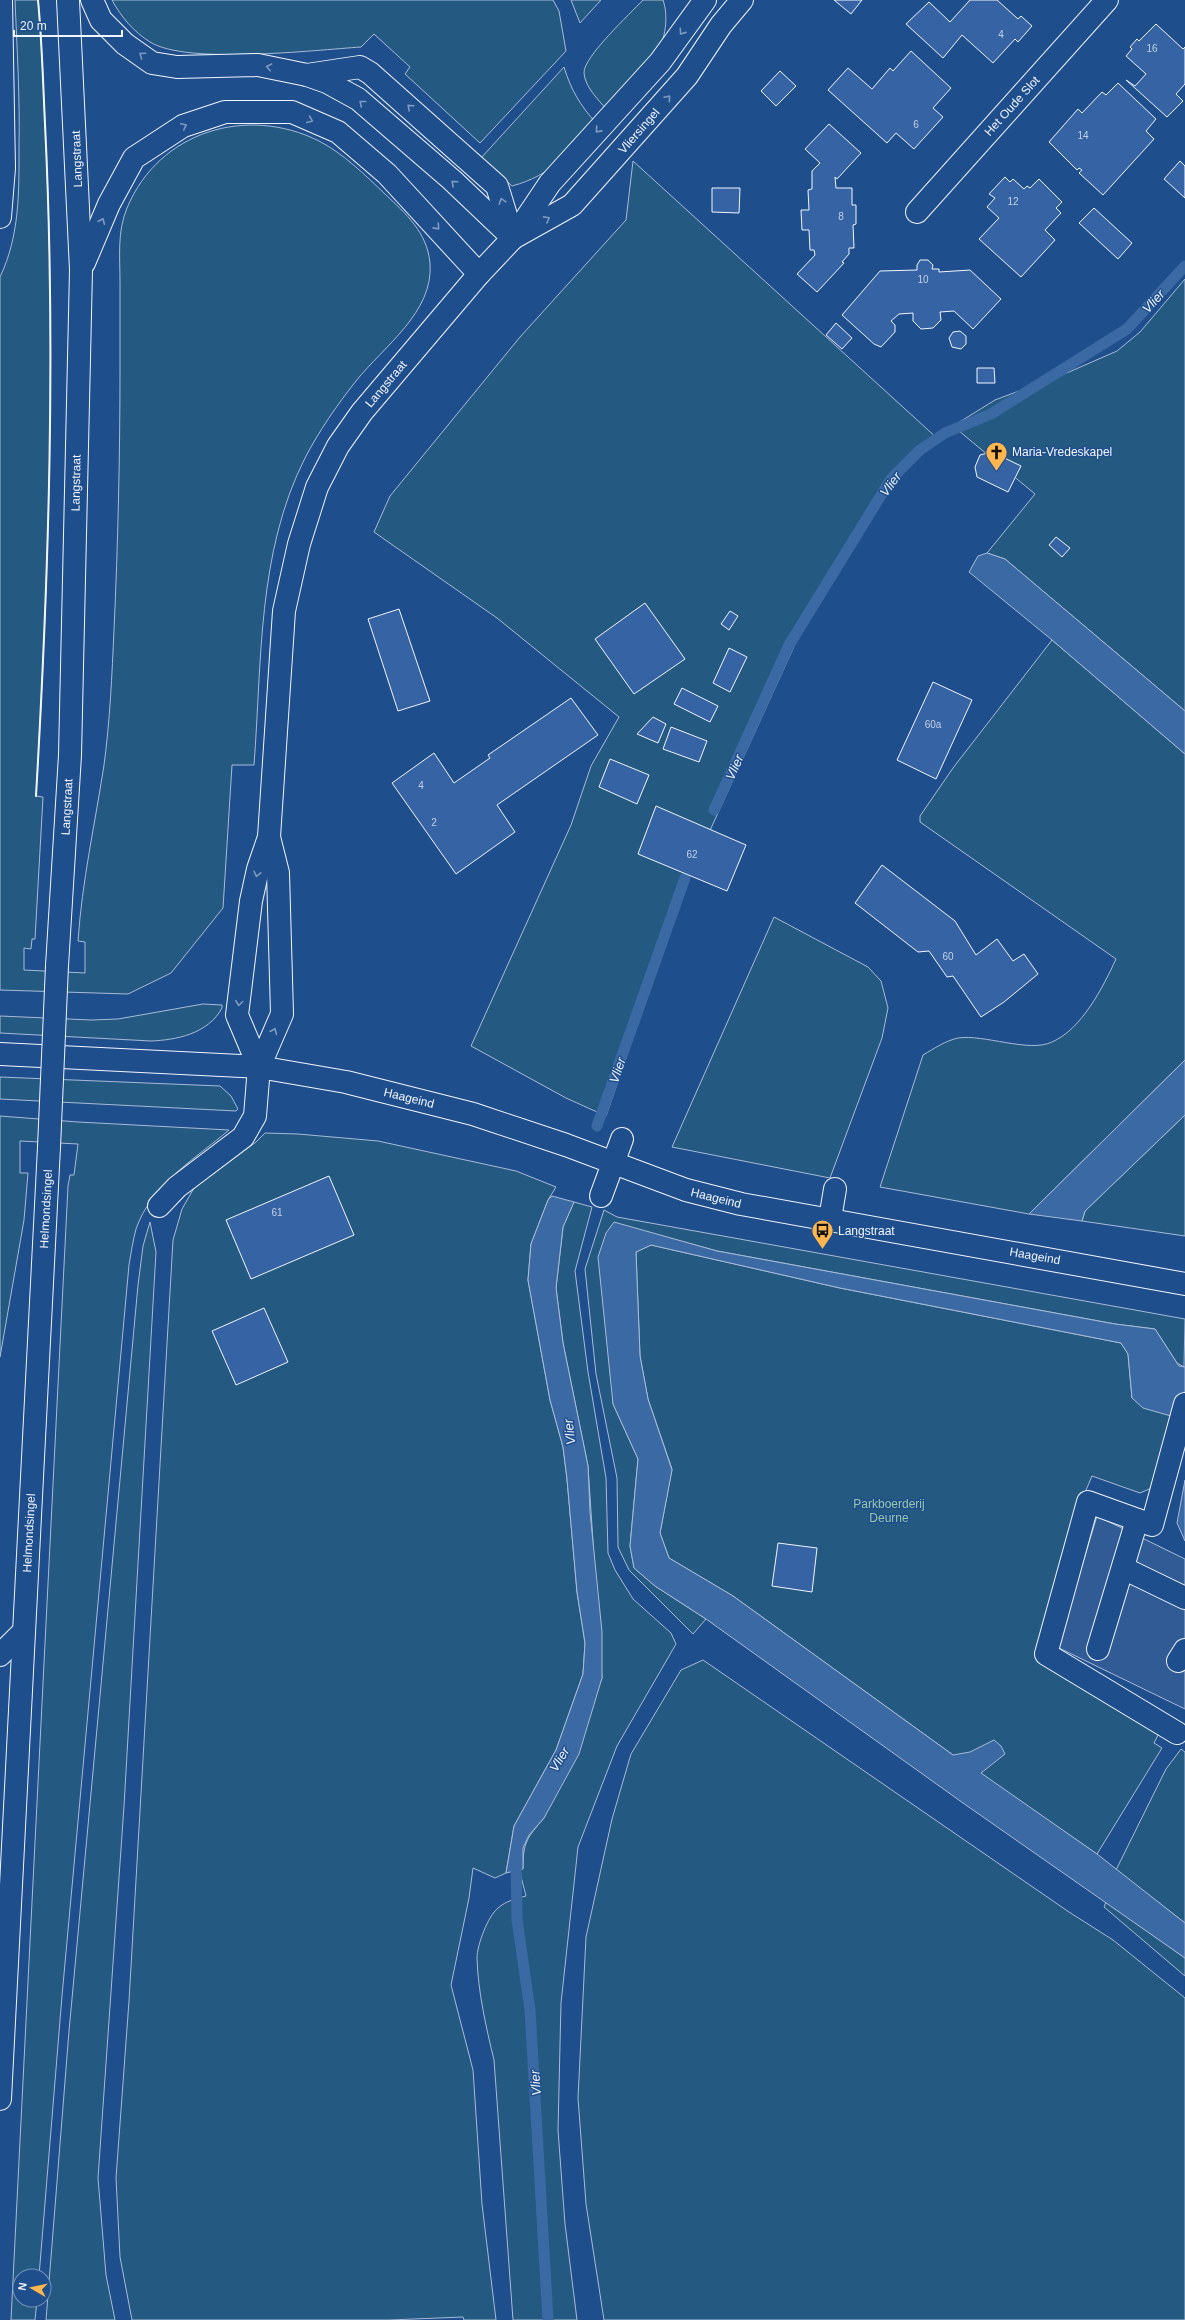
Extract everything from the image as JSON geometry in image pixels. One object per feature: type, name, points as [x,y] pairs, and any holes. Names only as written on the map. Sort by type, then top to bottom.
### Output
[{"type":"main road","points":[[0,217],[4,168],[2,0]]},
{"type":"main road","name":"Langstraat","points":[[57,966],[70,755],[81,270],[68,0]]},
{"type":"main road","points":[[92,0],[101,20],[125,44],[152,63],[177,67],[258,65],[307,75],[327,82],[358,99],[452,180],[513,238]]},
{"type":"main road","name":"Vliersingel","points":[[513,238],[572,205],[687,76],[720,25],[742,0]]},
{"type":"main road","name":"Het Oude Slot","points":[[917,212],[1107,0]]},
{"type":"main road","points":[[700,2],[720,25]]},
{"type":"main road","name":"Vliersingel","points":[[479,274],[513,238],[550,183],[660,62],[700,2]]},
{"type":"main road","points":[[307,75],[360,67],[370,73],[497,186],[513,238]]},
{"type":"main road","points":[[81,270],[109,204],[134,158],[183,126],[226,112],[292,112],[338,132],[402,187],[479,274]]},
{"type":"main road","name":"Langstraat","points":[[259,1067],[237,1015],[251,901],[258,869],[269,837],[284,611],[299,544],[317,487],[338,446],[362,412],[479,274]]},
{"type":"main road","name":"Langstraat","points":[[259,1067],[282,1014],[278,872],[269,837]]},
{"type":"main road","name":"Helmondsingel","points":[[0,2099],[4,1914],[24,1631],[57,966]]},
{"type":"main road","name":"Haageind","points":[[0,1054],[259,1067],[346,1082],[472,1114],[614,1162],[693,1192],[741,1204],[1185,1284]]},
{"type":"main road","points":[[159,1206],[177,1188],[243,1137],[255,1116],[259,1067]]},
{"type":"main road","points":[[601,1196],[622,1139]]},
{"type":"main road","points":[[830,1219],[835,1190]]},
{"type":"main road","points":[[1177,1733],[1046,1654],[1088,1502],[1152,1525],[1185,1404]]},
{"type":"main road","points":[[1098,1649],[1137,1520]]},
{"type":"main road","points":[[1123,1568],[1185,1598]]},
{"type":"main road","points":[[0,1656],[24,1631]]},
{"type":"green space","points":[[15,0],[38,0],[45,124],[50,292],[50,460],[41,712],[36,796],[43,797],[35,939],[32,939],[31,949],[24,948],[24,970],[85,973],[85,942],[78,941],[86,875],[106,748],[117,565],[120,235],[127,208],[141,182],[160,160],[183,143],[208,132],[235,126],[263,125],[291,130],[319,141],[346,158],[393,201],[408,216],[420,233],[425,242],[430,263],[429,281],[424,297],[416,313],[393,341],[356,381],[335,409],[305,458],[289,494],[278,532],[264,608],[254,765],[232,765],[223,908],[171,973],[128,994],[0,990],[0,277],[7,261],[15,229],[18,196],[19,109]]},
{"type":"green space","points":[[112,0],[553,0],[559,11],[566,51],[480,143],[405,74],[410,67],[374,34],[361,47],[284,53],[192,53],[168,49],[150,42],[128,24]]},
{"type":"green space","points":[[571,0],[601,0],[580,23]]},
{"type":"green space","points":[[643,0],[663,0],[666,21],[660,48],[654,60],[606,109],[592,92],[587,83],[584,73],[586,66],[599,46]]},
{"type":"green space","points":[[564,67],[577,97],[585,110],[596,123],[568,153],[549,169],[539,176],[512,186],[481,158]]},
{"type":"green space","points":[[633,161],[938,439],[918,456],[890,485],[796,642],[686,883],[606,1116],[566,1098],[471,1046],[571,825],[591,766],[619,717],[497,618],[374,532],[390,496],[520,337],[626,220]]},
{"type":"green space","points":[[1185,279],[1185,711],[1005,559],[987,553],[1035,494],[953,426],[995,400],[1069,372],[1117,351],[1140,332]]},
{"type":"green space","points":[[1052,640],[1185,754],[1185,1060],[1029,1214],[880,1187],[923,1055],[944,1043],[958,1038],[980,1038],[1019,1045],[1042,1045],[1052,1042],[1063,1036],[1082,1017],[1098,994],[1116,959],[920,822],[920,816],[953,768]]},
{"type":"green space","points":[[774,917],[868,967],[881,981],[888,1008],[882,1038],[830,1178],[672,1147]]},
{"type":"green space","points":[[203,1004],[222,1005],[222,1008],[209,1024],[200,1030],[171,1039],[151,1041],[0,1033],[0,1016],[91,1020],[118,1019]]},
{"type":"green space","points":[[0,1077],[220,1086],[231,1096],[238,1109],[236,1111],[0,1099]]},
{"type":"green space","points":[[1185,1115],[1185,1236],[1082,1221],[1085,1211]]},
{"type":"green space","points":[[0,1116],[78,1122],[229,1130],[189,1162],[163,1186],[152,1199],[143,1213],[136,1229],[129,1265],[62,1996],[40,2268],[14,2268],[68,1186],[70,1175],[74,1175],[78,1144],[20,1141],[20,1173],[28,1173],[24,1220],[0,1357]]},
{"type":"green space","points":[[265,1133],[298,1134],[378,1141],[516,1171],[556,1187],[548,1200],[531,1244],[528,1280],[550,1400],[563,1447],[577,1592],[585,1643],[583,1674],[556,1750],[514,1826],[506,1873],[495,1878],[473,1868],[469,1898],[451,1985],[473,2070],[482,2204],[496,2320],[464,2320],[463,2317],[389,2320],[132,2320],[120,2257],[116,2178],[129,2001],[173,1240],[182,1209],[194,1188],[256,1142]]},
{"type":"green space","points":[[574,1202],[592,1207],[575,1271],[588,1372],[606,1478],[608,1553],[615,1570],[633,1599],[671,1633],[676,1644],[617,1746],[578,1847],[561,2003],[558,2130],[565,2224],[577,2320],[513,2320],[494,2060],[481,1997],[477,1952],[484,1931],[490,1917],[494,1912],[507,1902],[526,1896],[519,1869],[523,1868],[525,1846],[530,1836],[544,1818],[602,1678],[588,1466],[563,1343],[556,1288],[563,1227]]},
{"type":"green space","points":[[604,1210],[617,1217],[1185,1319],[1184,1367],[1177,1363],[1155,1329],[1115,1324],[717,1251],[614,1223],[613,1404],[638,1459],[630,1546],[634,1568],[655,1586],[706,1619],[693,1634],[629,1570],[618,1547],[617,1478],[596,1374],[585,1269]]},
{"type":"green space","points":[[150,1222],[156,1252],[124,1806],[98,2178],[106,2275],[115,2320],[46,2320],[47,2308],[52,2308],[52,2268],[50,2268],[69,2031],[138,1285],[143,1246]]},
{"type":"green space","name":"Parkboerderij Deurne","points":[[651,1245],[840,1288],[1121,1343],[1128,1354],[1132,1398],[1173,1417],[1154,1487],[1140,1493],[1092,1476],[1078,1509],[1037,1657],[1161,1729],[1154,1743],[1162,1748],[1097,1854],[953,1755],[733,1596],[669,1558],[660,1533],[672,1469],[648,1399],[640,1356],[636,1252]]},
{"type":"green space","points":[[703,1660],[1069,1912],[1113,1940],[1185,1998],[1185,2320],[604,2320],[586,2204],[578,2098],[586,1937],[612,1819],[631,1754],[681,1670]]},
{"type":"green space","points":[[1181,1749],[1185,1752],[1185,1923],[1116,1870],[1166,1769]]},
{"type":"green space","points":[[1106,1902],[1185,1958],[1185,1976],[1104,1907]]},
{"type":"green space","points":[[12,2300],[12,2308],[36,2308],[35,2320],[11,2320]]},
{"type":"shaded area","points":[[1097,1516],[1185,1559],[1185,1709],[1057,1647]]},
{"type":"water","points":[[987,553],[1005,559],[1185,711],[1185,754],[1052,640],[969,572],[978,556]]},
{"type":"water","points":[[1185,1060],[1185,1115],[1085,1211],[1082,1221],[1029,1214]]},
{"type":"water","points":[[552,1196],[574,1202],[563,1227],[556,1288],[563,1343],[588,1466],[590,1512],[602,1632],[602,1678],[579,1754],[544,1818],[529,1835],[523,1848],[523,1869],[506,1873],[514,1826],[556,1750],[583,1674],[585,1643],[577,1592],[563,1447],[550,1400],[528,1280],[531,1244],[548,1200]]},
{"type":"water","points":[[614,1222],[717,1251],[1115,1324],[1155,1329],[1179,1366],[1185,1367],[1185,1420],[1143,1408],[1132,1398],[1128,1354],[1121,1343],[840,1288],[651,1245],[636,1252],[640,1356],[648,1399],[672,1470],[660,1533],[669,1558],[733,1596],[953,1755],[970,1752],[994,1740],[1001,1746],[1005,1754],[981,1773],[1097,1854],[1185,1923],[1185,1958],[963,1803],[706,1619],[655,1586],[634,1568],[630,1546],[638,1459],[613,1404],[598,1257],[606,1233]]},
{"type":"water","points":[[1185,1480],[1185,1541],[1177,1523]]},
{"type":"building","points":[[834,0],[862,0],[851,14]]},
{"type":"building","points":[[970,0],[997,0],[1018,19],[1021,16],[1032,26],[1018,42],[1015,39],[993,63],[962,35],[943,58],[906,24],[929,2],[950,22]]},
{"type":"building","points":[[1156,24],[1183,49],[1185,47],[1185,84],[1176,94],[1183,101],[1167,117],[1126,80],[1135,86],[1146,74],[1126,56],[1132,49],[1130,47],[1137,39],[1139,41]]},
{"type":"building","points":[[911,51],[951,88],[933,108],[943,117],[914,149],[896,133],[887,143],[828,90],[848,68],[872,89],[890,68],[893,71]]},
{"type":"building","points":[[780,71],[796,86],[776,106],[761,91]]},
{"type":"building","points":[[1118,83],[1156,119],[1146,131],[1154,139],[1103,195],[1079,173],[1082,170],[1079,168],[1077,170],[1049,142],[1078,109],[1082,113],[1102,92],[1106,95]]},
{"type":"building","points":[[829,124],[861,153],[837,179],[835,177],[836,188],[852,188],[852,205],[856,205],[856,224],[853,225],[854,248],[849,248],[849,254],[842,262],[844,263],[817,292],[797,274],[815,255],[814,250],[810,250],[809,230],[802,230],[801,210],[809,210],[808,190],[812,189],[812,171],[820,163],[805,149]]},
{"type":"building","points":[[1180,161],[1185,166],[1185,198],[1164,179]]},
{"type":"building","points":[[1005,177],[1010,182],[1013,179],[1024,189],[1027,186],[1030,188],[1039,179],[1062,202],[1056,208],[1061,213],[1045,230],[1055,240],[1021,277],[979,239],[999,218],[987,207],[995,198],[989,194]]},
{"type":"building","points":[[712,188],[740,188],[739,213],[712,212]]},
{"type":"building","points":[[1094,208],[1132,243],[1118,259],[1079,223]]},
{"type":"building","points":[[920,260],[928,260],[933,265],[932,269],[939,269],[939,272],[970,270],[1001,299],[973,329],[954,311],[940,312],[941,320],[933,328],[921,329],[913,321],[913,313],[899,314],[891,321],[895,325],[895,332],[881,347],[874,344],[842,315],[880,271],[917,270],[917,265]]},
{"type":"building","points":[[836,323],[852,338],[842,349],[826,335]]},
{"type":"building","points":[[960,331],[966,336],[966,344],[961,349],[952,347],[949,338],[953,332]]},
{"type":"building","points":[[977,368],[994,368],[995,383],[977,383]]},
{"type":"building","name":"Maria-Vredeskapel","points":[[992,452],[1021,466],[1008,492],[977,477],[975,467],[980,455]]},
{"type":"building","points":[[1056,537],[1070,548],[1062,557],[1049,545]]},
{"type":"building","points":[[645,603],[685,659],[634,694],[595,639]]},
{"type":"building","points":[[399,609],[430,701],[398,711],[368,619]]},
{"type":"building","points":[[730,611],[738,616],[729,630],[721,624]]},
{"type":"building","points":[[729,648],[747,657],[730,692],[713,683]]},
{"type":"building","points":[[933,682],[972,700],[936,779],[897,760]]},
{"type":"building","points":[[682,688],[718,706],[710,722],[674,704]]},
{"type":"building","points":[[571,698],[598,735],[497,805],[515,832],[456,874],[392,783],[434,753],[454,783],[490,758],[488,755]]},
{"type":"building","points":[[653,717],[666,724],[658,743],[637,734]]},
{"type":"building","points":[[671,727],[707,741],[699,762],[663,749]]},
{"type":"building","points":[[610,759],[649,775],[637,804],[599,787]]},
{"type":"building","points":[[656,806],[746,845],[727,891],[638,854]]},
{"type":"building","points":[[882,865],[955,921],[976,955],[997,939],[1013,961],[1024,954],[1038,974],[1004,1002],[981,1017],[953,976],[947,977],[929,951],[918,952],[855,903]]},
{"type":"building","points":[[329,1176],[354,1235],[251,1279],[226,1220]]},
{"type":"building","points":[[264,1308],[288,1362],[236,1385],[212,1331]]},
{"type":"building","points":[[778,1543],[817,1548],[812,1592],[772,1586]]},
{"type":"waterway","name":"Vlier","points":[[714,810],[789,645],[891,479],[920,450],[945,433],[991,414],[1127,329],[1185,266]]},
{"type":"waterway","name":"Vlier","points":[[597,1126],[685,878]]},
{"type":"waterway","name":"Vlier","points":[[516,1856],[517,1920],[530,2010],[548,2320]]},
{"type":"wall","points":[[36,796],[41,712],[50,460],[50,292],[48,208],[38,0]]},
{"type":"place","name":"Maria-Vredeskapel","points":[[997,472]]},
{"type":"place","name":"Langstraat","points":[[823,1250]]}]
